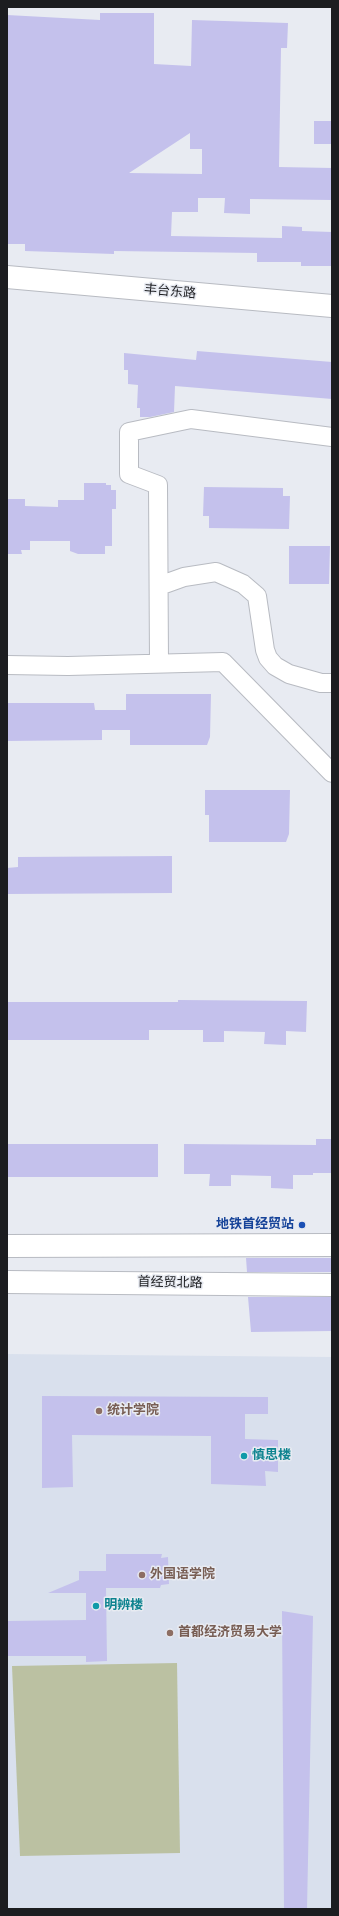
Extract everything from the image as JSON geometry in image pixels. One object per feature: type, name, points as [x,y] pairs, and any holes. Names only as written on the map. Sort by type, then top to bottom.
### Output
[{"type":"street","name":"丰台东路","points":[[7,277],[332,306]]},
{"type":"street","points":[[159,664],[158,485],[129,474],[129,432],[191,419],[332,437]]},
{"type":"street","points":[[159,586],[184,576],[216,572],[243,584],[257,596],[265,650],[268,658],[275,666],[296,676],[321,683],[332,683]]},
{"type":"street","points":[[7,665],[68,666],[223,662],[332,773]]},
{"type":"street","points":[[7,1246],[332,1245]]},
{"type":"street","name":"首经贸北路","points":[[7,1282],[332,1285]]},
{"type":"shaded area","name":"首都经济贸易大学","points":[[7,1354],[332,1357],[332,1909],[7,1909]]},
{"type":"green space","points":[[177,1663],[180,1853],[20,1856],[12,1666]]},
{"type":"building","points":[[100,13],[154,13],[154,64],[191,66],[192,20],[288,23],[287,48],[281,48],[279,167],[332,168],[332,200],[250,199],[250,214],[224,213],[225,198],[198,198],[198,212],[172,212],[171,236],[282,238],[282,226],[302,227],[302,231],[332,232],[332,266],[301,266],[301,262],[257,262],[257,253],[114,251],[114,254],[25,251],[25,244],[7,244],[7,15],[100,20]],"holes":[[[190,133],[190,149],[202,149],[202,174],[129,173]]]},
{"type":"building","points":[[314,121],[332,121],[332,144],[314,144]]},
{"type":"building","points":[[197,351],[332,362],[332,399],[175,386],[174,412],[150,417],[140,417],[140,408],[137,408],[138,385],[128,384],[128,370],[124,370],[124,353],[196,360]]},
{"type":"building","points":[[84,483],[106,483],[106,485],[111,485],[111,490],[116,490],[116,509],[112,509],[112,546],[105,546],[105,554],[78,554],[70,551],[70,541],[30,541],[30,550],[21,550],[22,554],[7,554],[7,499],[25,499],[25,506],[58,507],[58,500],[84,500]]},
{"type":"building","points":[[204,487],[283,488],[283,496],[290,496],[289,529],[209,528],[209,516],[203,516]]},
{"type":"building","points":[[289,546],[330,546],[329,584],[289,584]]},
{"type":"building","points":[[126,694],[211,694],[210,737],[207,745],[130,745],[130,730],[102,730],[102,740],[7,741],[7,703],[94,703],[95,710],[126,710]]},
{"type":"building","points":[[205,790],[290,790],[289,834],[286,842],[209,842],[209,815],[205,815]]},
{"type":"building","points":[[172,856],[172,893],[7,894],[7,868],[18,867],[18,857]]},
{"type":"building","points":[[178,1000],[307,1001],[306,1032],[286,1031],[286,1045],[264,1044],[265,1032],[224,1031],[224,1042],[203,1042],[203,1030],[149,1030],[149,1040],[7,1040],[7,1002],[178,1002]]},
{"type":"building","points":[[316,1139],[332,1139],[332,1173],[293,1175],[293,1189],[271,1188],[271,1176],[231,1175],[231,1186],[209,1186],[210,1174],[184,1174],[184,1144],[316,1145]]},
{"type":"building","points":[[7,1144],[158,1144],[158,1177],[7,1177]]},
{"type":"building","points":[[246,1258],[332,1258],[332,1272],[247,1272]]},
{"type":"building","points":[[248,1297],[332,1297],[332,1331],[251,1332]]},
{"type":"building","name":"慎思楼","points":[[42,1396],[268,1397],[268,1414],[245,1414],[245,1439],[278,1440],[278,1472],[265,1471],[266,1486],[211,1484],[211,1436],[72,1435],[73,1487],[42,1488]]},
{"type":"building","name":"明辨楼","points":[[106,1554],[162,1554],[161,1558],[168,1557],[169,1584],[161,1585],[160,1588],[106,1588],[107,1661],[86,1662],[86,1656],[7,1656],[7,1621],[86,1620],[86,1593],[48,1593],[79,1580],[79,1571],[106,1571]]},
{"type":"building","points":[[282,1611],[313,1616],[307,1909],[284,1909]]},
{"type":"place","name":"地铁首经贸站","points":[[302,1225]]},
{"type":"place","name":"统计学院","points":[[99,1411]]},
{"type":"place","name":"慎思楼","points":[[244,1456]]},
{"type":"place","name":"外国语学院","points":[[142,1575]]},
{"type":"place","name":"明辨楼","points":[[96,1606]]},
{"type":"place","name":"首都经济贸易大学","points":[[170,1633]]}]
